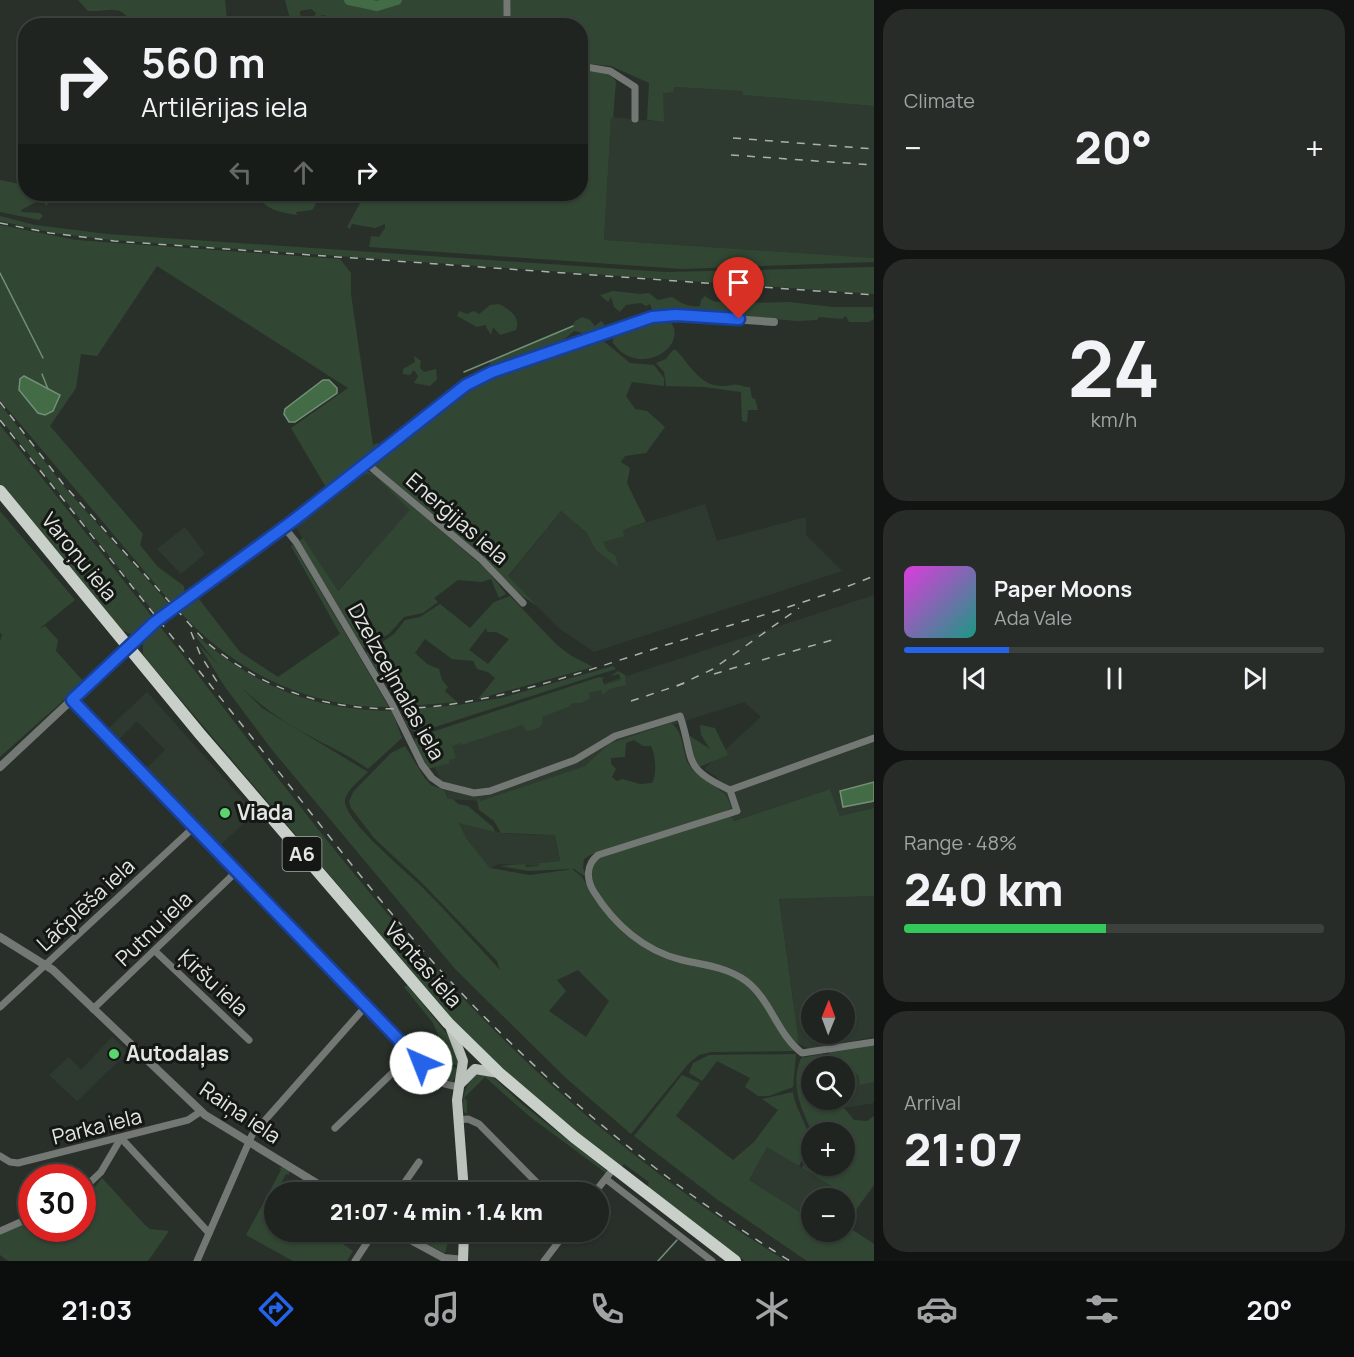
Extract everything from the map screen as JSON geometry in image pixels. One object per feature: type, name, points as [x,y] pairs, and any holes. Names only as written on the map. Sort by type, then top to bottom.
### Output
[{"type":"highway","name":"Varoņu iela","points":[[0,491],[127,648]]},
{"type":"highway","name":"Ventas iela","points":[[127,648],[448,1023],[481,1057],[610,1174],[735,1261]]},
{"type":"main road","points":[[448,1023],[468,1069]]},
{"type":"main road","points":[[463,1182],[458,1087],[470,1061],[481,1057]]},
{"type":"main road","points":[[468,1069],[481,1069],[499,1074]]},
{"type":"main road","points":[[464,1242],[464,1260]]},
{"type":"street","points":[[507,0],[507,18]]},
{"type":"street","points":[[588,67],[610,70],[634,87],[635,119]]},
{"type":"street","points":[[0,767],[155,622],[284,527],[466,385],[503,368],[652,317],[676,315],[774,322]]},
{"type":"street","name":"Enerģijas iela","points":[[366,464],[482,561],[523,603]]},
{"type":"street","name":"Dzelzceļmalas iela","points":[[284,527],[382,685],[422,765],[432,778],[442,785],[474,793],[490,791],[575,760],[615,736],[680,716],[691,763],[710,779],[730,790]]},
{"type":"street","points":[[72,700],[412,1054],[437,1079],[458,1087]]},
{"type":"street","points":[[874,738],[730,790],[737,811],[598,855],[589,869],[592,888],[617,921],[649,948],[680,960],[723,969],[748,982],[764,1001],[789,1041],[802,1053],[874,1042]]},
{"type":"street","name":"Lāčplēša iela","points":[[0,1007],[194,827]]},
{"type":"street","name":"Putnu iela","points":[[93,1009],[236,872]]},
{"type":"street","name":"Raiņa iela","points":[[0,937],[46,965],[200,1112],[314,1182]]},
{"type":"street","name":"Ķiršu iela","points":[[154,951],[249,1040]]},
{"type":"street","points":[[197,1261],[248,1142],[366,1006]]},
{"type":"street","points":[[335,1128],[412,1054]]},
{"type":"street","name":"Parka iela","points":[[0,1156],[10,1162],[18,1163],[188,1120],[200,1112]]},
{"type":"street","points":[[458,1120],[470,1120],[479,1124],[536,1182]]},
{"type":"street","points":[[96,1176],[121,1138],[209,1233]]},
{"type":"street","points":[[405,1182],[419,1162]]},
{"type":"street","points":[[603,1182],[610,1174],[712,1261]]},
{"type":"street","points":[[0,1230],[18,1223]]},
{"type":"street","points":[[355,1261],[367,1242]]},
{"type":"street","points":[[414,1242],[444,1258],[464,1260]]},
{"type":"street","points":[[544,1261],[558,1242]]},
{"type":"shaded area","points":[[78,0],[225,0],[227,18],[128,18],[124,13],[114,10],[88,11]]},
{"type":"shaded area","points":[[285,0],[505,0],[504,18],[332,18],[322,15],[316,18],[314,17],[316,13],[311,9],[300,11],[300,15],[305,18],[290,18]]},
{"type":"shaded area","points":[[511,0],[874,0],[874,106],[743,95],[743,91],[674,87],[673,92],[663,93],[664,122],[647,120],[649,83],[611,66],[588,64],[588,18],[510,18]]},
{"type":"shaded area","points":[[588,71],[609,74],[616,81],[613,118],[611,118],[604,240],[874,258],[874,262],[682,269],[369,247],[371,236],[379,237],[385,224],[375,228],[352,224],[350,229],[347,227],[361,201],[588,201]]},
{"type":"shaded area","points":[[674,87],[744,91],[743,95],[874,106],[874,258],[604,240],[611,117],[663,122],[663,92]]},
{"type":"shaded area","points":[[0,180],[18,184],[18,201],[38,201],[21,210],[22,212],[40,213],[43,216],[39,220],[0,212]]},
{"type":"shaded area","points":[[261,201],[312,201],[316,204],[312,210],[296,212],[297,215],[279,212]]},
{"type":"shaded area","points":[[0,216],[35,225],[107,234],[666,272],[874,267],[874,294],[112,240],[54,233],[0,221]]},
{"type":"shaded area","points":[[0,225],[76,240],[340,259],[351,273],[351,294],[373,445],[378,443],[380,449],[364,457],[368,458],[327,489],[291,428],[348,388],[157,266],[97,356],[81,354],[76,388],[50,426],[143,534],[140,545],[158,567],[184,586],[185,596],[173,605],[0,400]],"holes":[[[28,377],[44,387],[53,411],[45,415],[38,413],[19,392],[19,380]]]},
{"type":"shaded area","points":[[613,291],[649,293],[658,300],[672,297],[693,306],[700,306],[705,296],[720,302],[734,296],[747,303],[789,302],[833,307],[873,307],[874,319],[869,322],[849,322],[846,316],[842,319],[819,317],[817,320],[797,321],[683,311],[653,312],[650,304],[646,306],[641,303],[626,305],[620,312],[614,307],[611,297],[608,302],[600,295]]},
{"type":"shaded area","points":[[499,304],[511,311],[516,318],[516,330],[500,335],[493,327],[491,335],[485,325],[477,327],[457,316],[459,311],[467,314],[474,311],[479,314],[490,305]]},
{"type":"shaded area","points":[[582,317],[590,320],[595,326],[601,321],[604,324],[603,330],[582,337],[582,333],[574,331],[554,348],[542,348],[524,353],[494,367],[490,365],[490,361],[573,326],[574,322]]},
{"type":"shaded area","points":[[668,319],[674,328],[674,338],[669,347],[660,354],[637,359],[624,354],[613,343],[613,333],[651,320]]},
{"type":"shaded area","points":[[597,339],[606,343],[630,363],[654,365],[664,378],[664,386],[632,382],[626,396],[635,409],[647,411],[665,427],[646,453],[625,456],[621,462],[630,468],[627,483],[646,522],[623,530],[624,536],[603,542],[607,550],[616,556],[618,567],[596,550],[587,533],[561,511],[508,576],[537,606],[522,596],[373,464],[482,378]]},
{"type":"shaded area","points":[[673,350],[676,350],[706,382],[722,386],[750,387],[758,410],[748,410],[747,422],[742,421],[741,392],[704,387],[666,386],[664,372],[656,363],[666,359]]},
{"type":"shaded area","points":[[414,356],[421,361],[420,368],[424,372],[436,369],[437,379],[430,386],[414,383],[418,376],[414,370],[410,375],[403,374],[403,369],[415,362]]},
{"type":"shaded area","points":[[24,376],[60,395],[53,411],[45,415],[38,413],[19,390],[20,379]]},
{"type":"shaded area","points":[[323,380],[329,380],[337,388],[337,393],[295,422],[289,422],[284,414],[285,409]]},
{"type":"shaded area","points":[[0,404],[66,489],[171,606],[157,616],[0,418]]},
{"type":"shaded area","points":[[0,425],[154,619],[133,635],[123,631],[0,484]]},
{"type":"shaded area","points":[[363,470],[376,475],[486,569],[506,594],[499,598],[491,579],[482,582],[458,580],[434,598],[438,602],[423,613],[404,617],[389,634],[363,648],[299,541],[303,538],[338,591],[410,510],[374,475],[359,473]]},
{"type":"shaded area","points":[[363,472],[374,475],[411,510],[337,591],[295,526]]},
{"type":"shaded area","points":[[705,504],[717,541],[806,517],[806,535],[842,571],[594,652],[560,629],[508,577],[561,511],[594,539]]},
{"type":"shaded area","points":[[0,511],[75,600],[39,629],[45,626],[58,640],[56,651],[84,682],[0,757],[0,641],[2,635],[0,633]]},
{"type":"shaded area","points":[[185,527],[205,554],[181,574],[157,549]]},
{"type":"shaded area","points":[[293,545],[389,707],[359,706],[329,701],[274,682],[223,651],[179,611],[199,599],[240,652],[278,677],[340,634],[291,546]]},
{"type":"shaded area","points":[[874,595],[874,808],[840,816],[830,789],[733,821],[717,777],[704,769],[761,717],[744,702],[608,746],[585,766],[480,801],[448,799],[425,742]]},
{"type":"shaded area","points":[[510,596],[556,644],[570,655],[593,667],[478,699],[495,678],[488,672],[477,669],[473,661],[452,659],[425,639],[415,653],[427,664],[439,669],[442,680],[448,687],[445,691],[457,702],[399,707],[366,653],[394,634],[405,620],[420,617],[440,604],[470,628],[494,602]],"holes":[[[486,628],[487,632],[496,632],[509,639],[488,664],[469,650]]]},
{"type":"shaded area","points":[[158,624],[359,880],[444,978],[489,1025],[558,1090],[630,1152],[707,1209],[786,1261],[745,1261],[647,1187],[649,1182],[624,1164],[621,1168],[577,1135],[469,1039],[148,661],[143,654],[143,639]]},
{"type":"shaded area","points":[[193,632],[238,667],[284,691],[335,706],[392,711],[402,738],[368,769],[265,708],[225,671]]},
{"type":"shaded area","points":[[199,645],[262,708],[368,772],[346,796],[347,809],[354,820],[431,896],[500,970],[497,961],[422,883],[374,838],[351,808],[349,802],[353,792],[391,753],[405,746],[431,785],[444,790],[448,799],[468,806],[493,827],[495,832],[459,823],[466,838],[490,868],[530,875],[567,870],[570,869],[529,871],[499,866],[525,864],[526,867],[539,866],[539,863],[560,861],[555,835],[501,833],[494,821],[479,810],[477,800],[479,798],[480,801],[585,766],[609,744],[671,723],[679,732],[689,765],[724,794],[731,808],[720,815],[590,855],[584,859],[583,868],[587,878],[572,869],[581,876],[601,905],[630,937],[698,966],[720,970],[748,984],[796,1051],[711,1052],[699,1055],[689,1063],[631,1134],[567,1079],[456,970],[273,751],[225,687]],"holes":[[[634,740],[643,746],[651,746],[653,750],[655,770],[652,783],[640,784],[622,779],[617,781],[612,777],[616,769],[611,764],[611,758],[625,757],[626,743]],[[578,970],[609,1001],[586,1037],[549,1011],[566,991],[557,980]]]},
{"type":"shaded area","points":[[613,666],[616,669],[416,733],[408,727],[400,710],[458,705],[501,698]]},
{"type":"shaded area","points":[[618,671],[625,675],[626,685],[609,689],[603,695],[601,690],[589,693],[590,699],[581,703],[572,703],[568,707],[542,717],[543,723],[539,728],[527,731],[522,725],[462,745],[461,743],[452,746],[456,758],[449,760],[450,763],[428,769],[414,741],[417,737],[599,677],[605,678],[602,679],[604,685],[621,680],[619,674],[610,676]]},
{"type":"shaded area","points":[[147,692],[255,813],[219,846],[145,770],[165,750],[137,721],[117,741],[107,730]]},
{"type":"shaded area","points":[[700,725],[715,728],[728,755],[699,767],[690,751],[690,736],[710,749],[701,735]]},
{"type":"shaded area","points":[[874,782],[874,801],[843,807],[840,791]]},
{"type":"shaded area","points":[[830,789],[840,816],[874,808],[874,896],[779,899],[799,1044],[791,1039],[756,987],[741,974],[724,967],[693,961],[665,952],[628,928],[607,906],[596,889],[592,880],[592,872],[599,858],[731,816],[734,821]]},
{"type":"shaded area","points":[[459,822],[506,834],[555,835],[560,861],[539,863],[539,866],[499,864],[490,868],[466,838]]},
{"type":"shaded area","points":[[874,896],[874,1037],[855,1041],[855,990],[801,990],[801,1044],[837,1044],[811,1049],[799,1044],[779,899]]},
{"type":"shaded area","points":[[408,985],[454,1043],[461,1066],[453,1064],[453,1067],[460,1069],[452,1082],[437,1075],[424,1061],[429,1063],[444,1049],[433,1023],[404,987]]},
{"type":"shaded area","points":[[112,1037],[128,1052],[77,1101],[49,1075],[69,1057],[81,1070]]},
{"type":"shaded area","points":[[874,1043],[874,1082],[860,1085],[858,1074],[855,1074],[855,1056],[829,1056],[829,1052]]},
{"type":"shaded area","points":[[796,1054],[793,1087],[769,1096],[758,1096],[745,1087],[750,1078],[717,1061],[702,1081],[689,1073],[693,1063],[709,1055]]},
{"type":"shaded area","points":[[801,1058],[801,1105],[797,1087]]},
{"type":"shaded area","points":[[474,1073],[492,1076],[522,1104],[606,1170],[606,1173],[529,1116],[485,1077],[464,1098],[467,1101],[467,1114],[464,1112],[463,1101],[465,1092]]},
{"type":"shaded area","points":[[855,1074],[858,1074],[860,1084],[874,1082],[874,1103],[855,1106]]},
{"type":"shaded area","points":[[682,1075],[700,1083],[676,1116],[733,1160],[754,1142],[778,1110],[762,1099],[793,1092],[804,1122],[801,1122],[801,1162],[799,1166],[767,1147],[749,1180],[801,1213],[801,1242],[855,1242],[855,1232],[874,1244],[874,1261],[807,1261],[718,1200],[634,1136]]},
{"type":"shaded area","points":[[803,1110],[846,1110],[854,1120],[867,1121],[874,1116],[874,1185],[855,1211],[855,1188],[834,1188],[815,1176],[855,1176],[855,1122],[808,1122]]},
{"type":"shaded area","points":[[767,1146],[801,1167],[801,1176],[815,1176],[835,1188],[801,1188],[801,1213],[749,1180]]},
{"type":"shaded area","points":[[279,1168],[289,1170],[289,1175],[286,1174],[282,1182],[275,1182],[281,1170]]},
{"type":"shaded area","points":[[102,1178],[150,1229],[169,1231],[148,1261],[8,1261],[0,1255],[0,1233],[18,1225],[18,1242],[96,1242],[96,1186]]},
{"type":"shaded area","points":[[264,1202],[264,1242],[340,1242],[353,1251],[347,1261],[293,1261],[246,1235]]},
{"type":"shaded area","points":[[423,1242],[448,1242],[445,1253]]},
{"type":"waterway","points":[[349,0],[377,6],[397,0]]},
{"type":"waterway","points":[[0,273],[43,358]]},
{"type":"waterway","points":[[464,372],[573,326]]},
{"type":"waterway","points":[[42,374],[48,389]]},
{"type":"waterway","points":[[658,1261],[677,1240]]},
{"type":"railway","points":[[733,138],[874,149]]},
{"type":"railway","points":[[731,155],[874,165]]},
{"type":"railway","points":[[0,223],[50,233],[114,241],[874,295]]},
{"type":"railway","points":[[0,402],[64,485],[203,639],[257,676],[312,699],[369,708],[427,707],[486,698],[545,683],[795,605],[874,576]]},
{"type":"railway","points":[[0,420],[346,857],[441,971],[520,1052],[605,1128],[695,1198],[790,1261]]},
{"type":"railway","points":[[677,686],[713,669],[799,608]]},
{"type":"railway","points":[[191,632],[200,654],[219,685]]},
{"type":"railway","points":[[762,660],[839,638]]},
{"type":"railway","points":[[714,674],[750,663]]},
{"type":"railway","points":[[631,701],[685,683]]},
{"type":"place","name":"Viada","points":[[225,813]]},
{"type":"place","name":"Autodaļas","points":[[114,1054]]},
{"type":"route","points":[[421,1063],[72,700],[155,622],[294,520],[474,380],[652,317],[676,315],[739,319]]}]
